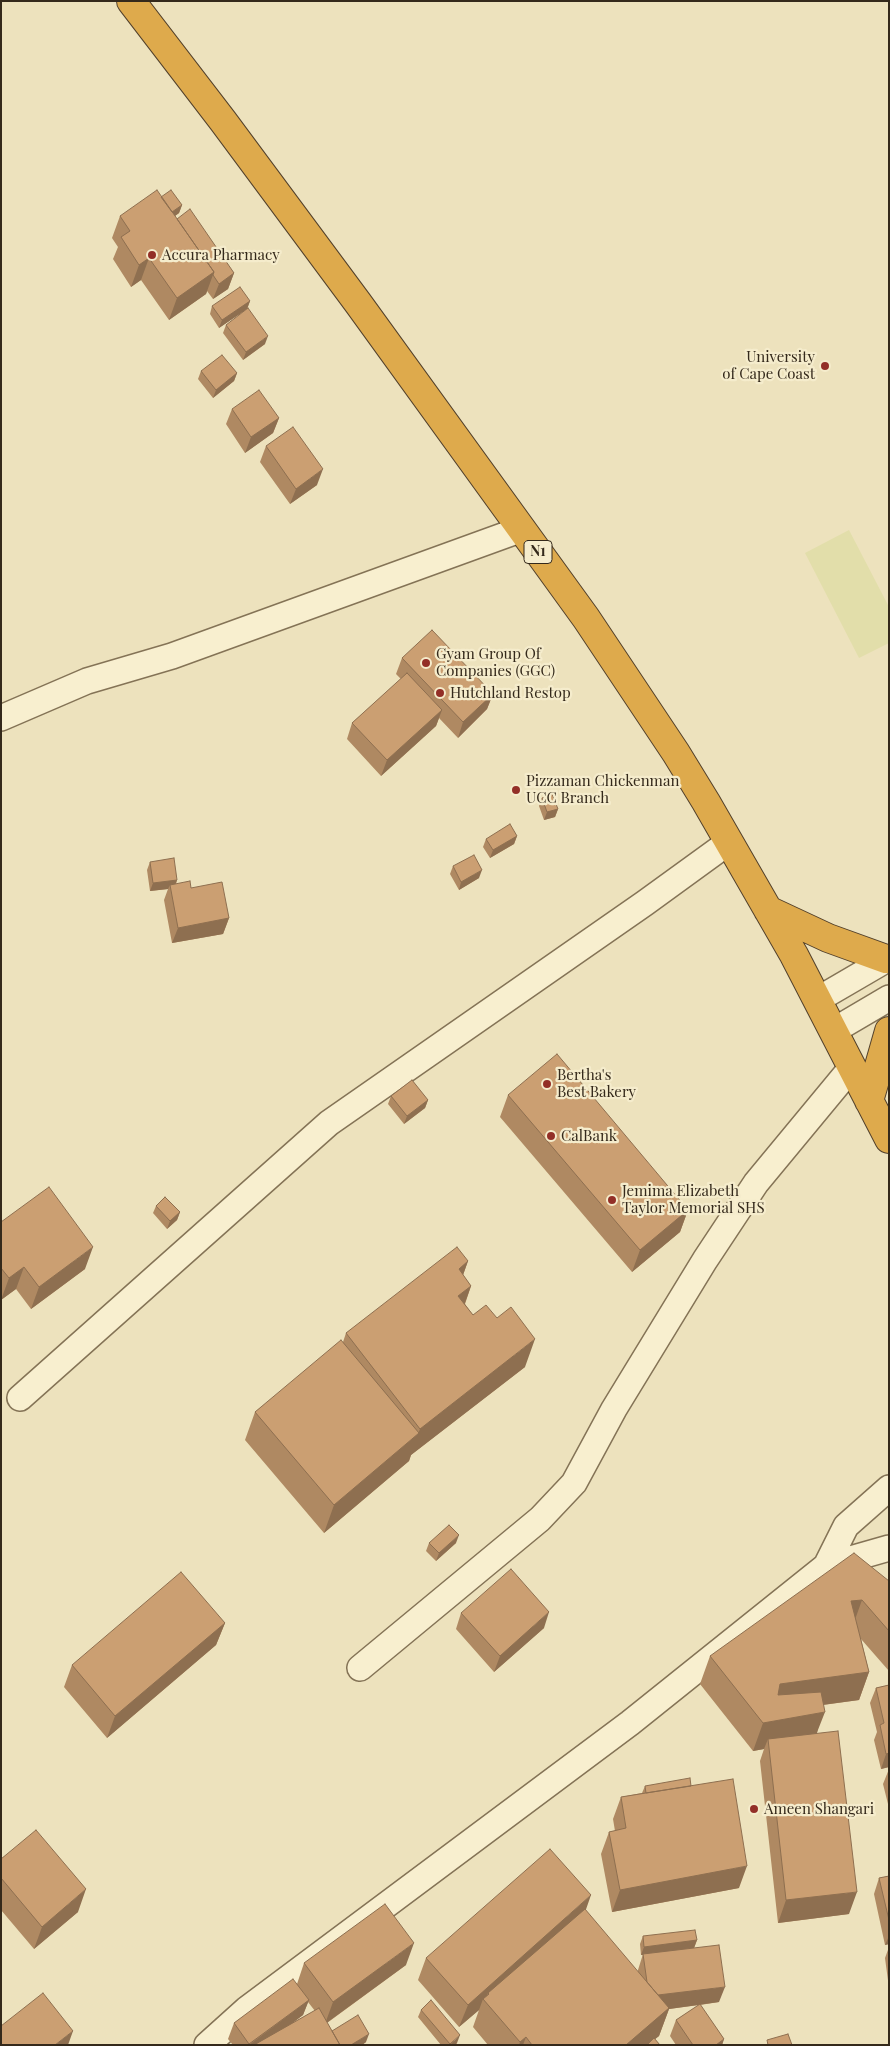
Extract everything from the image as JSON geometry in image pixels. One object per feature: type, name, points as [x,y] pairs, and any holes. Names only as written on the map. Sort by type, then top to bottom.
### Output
[{"type":"highway","name":"N1","points":[[131,1],[302,229],[586,618],[670,745],[729,842],[817,1000],[889,1139]]},
{"type":"highway","points":[[768,910],[828,938],[887,958]]},
{"type":"highway","points":[[869,1101],[889,1031]]},
{"type":"street","points":[[1,718],[87,680],[172,656],[522,529]]},
{"type":"street","points":[[20,1398],[329,1123],[645,903],[729,842]]},
{"type":"street","points":[[817,1000],[887,958]]},
{"type":"street","points":[[833,1030],[889,998]]},
{"type":"street","points":[[360,1668],[540,1519],[574,1484],[614,1409],[705,1260],[756,1184],[852,1068]]},
{"type":"street","points":[[826,1566],[846,1526],[889,1488]]},
{"type":"street","points":[[207,2045],[247,2009],[630,1723],[826,1566],[889,1548]]},
{"type":"shaded area","points":[[849,530],[889,607],[889,643],[859,658],[805,553]]},
{"type":"building","points":[[157,190],[214,272],[177,298],[149,258],[139,265],[121,237],[130,231],[120,216]]},
{"type":"building","points":[[171,190],[182,205],[172,212],[161,197]]},
{"type":"building","points":[[190,209],[234,273],[219,284],[213,275],[214,272],[177,219]]},
{"type":"building","points":[[240,287],[250,301],[222,320],[212,306]]},
{"type":"building","points":[[248,308],[268,336],[246,352],[226,325]]},
{"type":"building","points":[[222,355],[237,373],[216,390],[201,371]]},
{"type":"building","points":[[259,390],[279,418],[251,437],[232,409]]},
{"type":"building","points":[[293,427],[323,469],[296,489],[266,446]]},
{"type":"building","points":[[432,630],[493,694],[463,722],[402,658]]},
{"type":"building","points":[[407,673],[442,710],[387,760],[352,723]]},
{"type":"building","points":[[552,794],[558,809],[547,812],[542,798]]},
{"type":"building","points":[[510,824],[517,836],[493,850],[486,839]]},
{"type":"building","points":[[474,855],[482,870],[461,882],[453,866]]},
{"type":"building","points":[[174,858],[177,880],[153,883],[150,862]]},
{"type":"building","points":[[190,881],[191,888],[222,882],[229,918],[178,928],[170,885]]},
{"type":"building","points":[[557,1054],[688,1210],[640,1250],[508,1095]]},
{"type":"building","points":[[412,1080],[428,1100],[407,1116],[391,1096]]},
{"type":"building","points":[[49,1187],[93,1247],[39,1287],[24,1267],[9,1278],[1,1268],[1,1222]]},
{"type":"building","points":[[165,1197],[180,1212],[170,1221],[156,1206]]},
{"type":"building","points":[[457,1247],[468,1261],[459,1269],[471,1286],[458,1296],[473,1315],[486,1305],[497,1318],[511,1307],[535,1339],[420,1429],[346,1333]]},
{"type":"building","points":[[341,1340],[419,1433],[334,1505],[255,1412]]},
{"type":"building","points":[[449,1525],[459,1535],[439,1553],[429,1543]]},
{"type":"building","points":[[854,1553],[889,1581],[889,1631],[862,1600],[851,1601],[869,1672],[780,1684],[778,1695],[821,1692],[825,1712],[763,1723],[710,1656]]},
{"type":"building","points":[[511,1569],[549,1612],[500,1656],[461,1613]]},
{"type":"building","points":[[181,1572],[225,1623],[115,1716],[72,1665]]},
{"type":"building","points":[[889,1685],[889,1753],[886,1754],[880,1725],[884,1723],[876,1688]]},
{"type":"building","points":[[838,1731],[857,1892],[786,1900],[768,1739]]},
{"type":"building","points":[[690,1778],[691,1786],[646,1793],[645,1786]]},
{"type":"building","points":[[733,1779],[747,1866],[620,1890],[609,1832],[626,1828],[621,1797]]},
{"type":"building","points":[[36,1830],[86,1889],[42,1927],[1,1878],[1,1859]]},
{"type":"building","points":[[550,1849],[591,1895],[468,2005],[426,1958]]},
{"type":"building","points":[[889,1876],[889,1920],[879,1878]]},
{"type":"building","points":[[385,1904],[414,1943],[333,2002],[304,1963]]},
{"type":"building","points":[[585,1909],[669,2008],[626,2045],[532,2045],[526,2037],[520,2042],[483,1999]]},
{"type":"building","points":[[695,1930],[697,1940],[644,1947],[643,1936]]},
{"type":"building","points":[[719,1945],[725,1987],[658,1995],[647,1982],[643,1954]]},
{"type":"building","points":[[293,1979],[309,2000],[249,2044],[234,2023]]},
{"type":"building","points":[[43,1993],[73,2031],[55,2045],[1,2045],[1,2026]]},
{"type":"building","points":[[431,2000],[460,2035],[450,2044],[421,2010]]},
{"type":"building","points":[[700,2004],[724,2039],[716,2045],[693,2045],[676,2020]]},
{"type":"building","points":[[319,2008],[340,2045],[254,2045]]},
{"type":"building","points":[[358,2015],[369,2034],[351,2045],[340,2045],[332,2031]]},
{"type":"building","points":[[788,2034],[792,2045],[768,2045],[767,2040]]},
{"type":"building","points":[[654,2038],[660,2045],[647,2045]]},
{"type":"place","name":"Accura Pharmacy","points":[[152,255]]},
{"type":"place","name":"University of Cape Coast","points":[[825,366]]},
{"type":"place","name":"Gyam Group Of Companies (GGC)","points":[[426,663]]},
{"type":"place","name":"Hutchland Restop","points":[[440,693]]},
{"type":"place","name":"Pizzaman Chickenman UCC Branch","points":[[516,790]]},
{"type":"place","name":"Bertha's Best Bakery","points":[[547,1084]]},
{"type":"place","name":"CalBank","points":[[551,1136]]},
{"type":"place","name":"Jemima Elizabeth Taylor Memorial SHS","points":[[612,1200]]},
{"type":"place","name":"Ameen Shangari","points":[[754,1809]]}]
